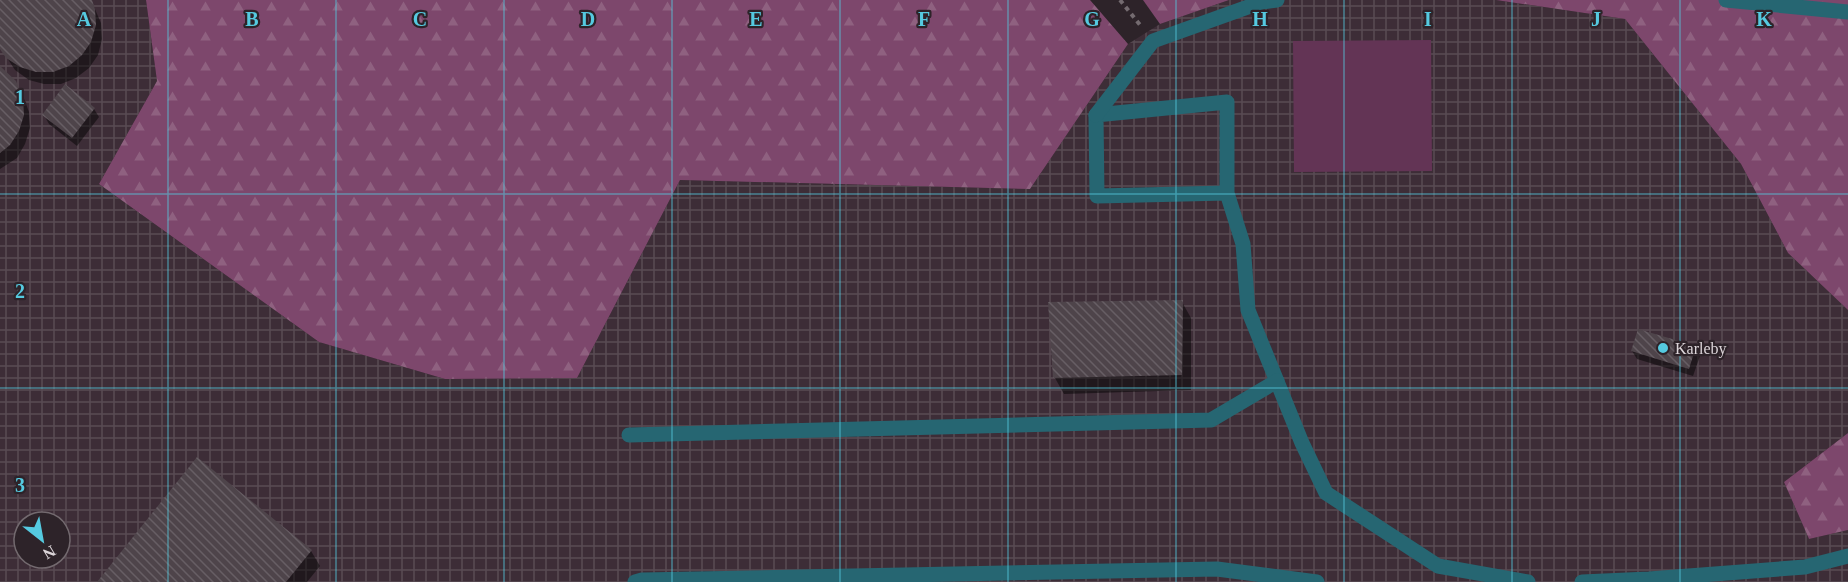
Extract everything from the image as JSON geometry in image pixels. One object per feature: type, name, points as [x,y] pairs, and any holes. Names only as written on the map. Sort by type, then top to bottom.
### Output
[{"type":"street","points":[[1227,193],[1097,196],[1095,115],[1153,41],[1262,2],[1278,0]]},
{"type":"street","points":[[1726,0],[1848,12]]},
{"type":"street","points":[[1095,115],[1227,102],[1227,193],[1243,244],[1248,310],[1302,443],[1326,493],[1438,566],[1528,582]]},
{"type":"street","points":[[629,435],[1211,420],[1277,381]]},
{"type":"street","points":[[1582,582],[1805,567],[1848,556]]},
{"type":"street","points":[[635,582],[769,576],[1217,569],[1317,582]]},
{"type":"path","points":[[1120,0],[1153,41]]},
{"type":"shaded area","points":[[0,0],[146,0],[157,81],[99,184],[319,342],[445,379],[577,378],[680,180],[1030,189],[1128,44],[1160,24],[1229,0],[1496,0],[1625,19],[1741,164],[1788,253],[1848,310],[1848,433],[1784,482],[1809,539],[1848,530],[1848,582],[0,582]]},
{"type":"shaded area","points":[[1431,40],[1432,171],[1294,172],[1293,41]]},
{"type":"green space","points":[[146,0],[1090,0],[1128,44],[1030,189],[680,180],[577,378],[445,379],[319,342],[99,184],[157,81]]},
{"type":"green space","points":[[1143,0],[1229,0],[1160,24]]},
{"type":"green space","points":[[1496,0],[1848,0],[1848,310],[1788,253],[1741,164],[1625,19]]},
{"type":"green space","points":[[1848,433],[1848,530],[1809,539],[1784,482]]},
{"type":"building","points":[[0,0],[92,0],[96,25],[91,42],[82,55],[69,66],[53,72],[36,72],[20,67],[6,58],[0,49]]},
{"type":"building","points":[[0,66],[16,81],[23,98],[24,115],[19,131],[10,145],[0,153]]},
{"type":"building","points":[[65,84],[95,108],[72,138],[42,115]]},
{"type":"building","points":[[1183,300],[1182,375],[1053,378],[1048,302]]},
{"type":"building","name":"Karleby","points":[[1638,329],[1696,346],[1689,369],[1631,351]]},
{"type":"building","points":[[197,457],[312,550],[286,582],[97,582]]},
{"type":"place","name":"Karleby","points":[[1663,348]]}]
